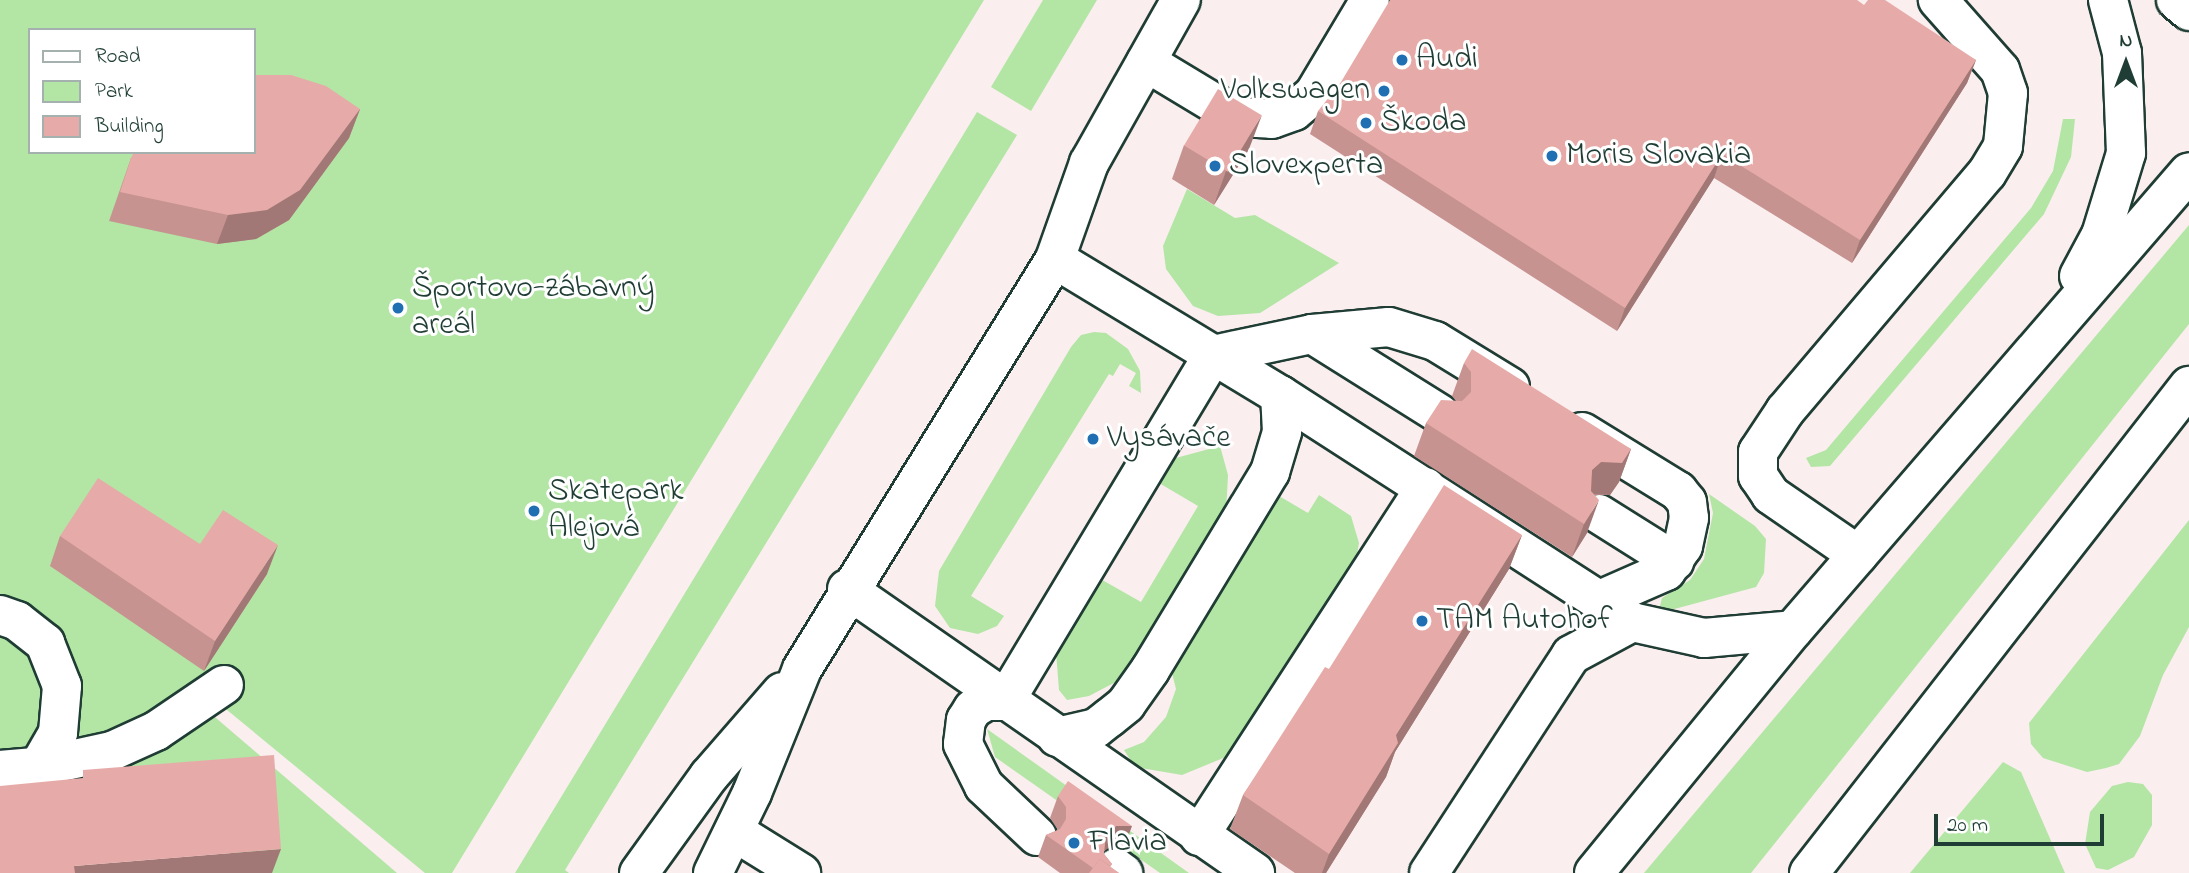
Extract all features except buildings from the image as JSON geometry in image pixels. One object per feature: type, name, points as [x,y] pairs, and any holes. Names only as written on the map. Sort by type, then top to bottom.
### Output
[{"type":"street","points":[[713,873],[735,832],[802,669],[847,589],[1055,259],[1089,163],[1181,0]]},
{"type":"street","points":[[1146,62],[1237,117],[1272,119],[1294,111],[1314,94],[1370,0]]},
{"type":"street","points":[[1858,555],[1771,495],[1758,476],[1758,452],[1785,411],[1987,173],[2003,146],[2008,93],[2000,70],[1938,0]]},
{"type":"street","points":[[2037,347],[2101,235],[2126,153],[2122,53],[2108,0]]},
{"type":"street","points":[[2176,0],[2189,11]]},
{"type":"street","points":[[1594,873],[1793,630],[2189,172]]},
{"type":"street","points":[[1055,259],[1426,487],[1632,622],[1704,638],[1793,630]]},
{"type":"street","points":[[1005,701],[1213,355],[1312,334],[1361,327],[1413,333],[1435,341],[1678,491],[1687,502],[1689,519],[1674,561],[1653,579],[1600,600]]},
{"type":"street","points":[[1312,334],[1440,414]]},
{"type":"street","points":[[1809,873],[2189,386]]},
{"type":"street","points":[[1057,737],[1096,728],[1110,718],[1126,704],[1150,670],[1270,472],[1282,432],[1280,396]]},
{"type":"street","points":[[2133,460],[2189,414]]},
{"type":"street","points":[[1199,836],[1426,487]]},
{"type":"street","points":[[1599,514],[1674,561]]},
{"type":"street","points":[[847,589],[1255,873]]},
{"type":"street","points":[[0,615],[16,621],[45,643],[62,686],[58,733],[38,767]]},
{"type":"street","points":[[1429,873],[1571,655],[1632,622]]},
{"type":"street","points":[[639,873],[709,776],[802,669]]},
{"type":"street","points":[[0,770],[38,767],[119,748],[156,731],[225,685]]},
{"type":"street","points":[[1005,701],[986,701],[973,709],[963,730],[963,744],[984,786],[1043,828]]},
{"type":"street","points":[[735,832],[801,873]]},
{"type":"green space","name":"Športovo-zábavný areál","points":[[0,0],[984,0],[452,873],[425,873],[221,705],[156,731],[0,769]]},
{"type":"green space","points":[[1043,0],[1097,0],[1031,111],[991,87]]},
{"type":"green space","points":[[977,112],[1017,135],[565,870],[569,873],[515,873]]},
{"type":"green space","points":[[2063,119],[2075,119],[2071,157],[2044,214],[1830,466],[1811,467],[1806,458],[1826,450],[2031,208],[2053,171]]},
{"type":"green space","points":[[1187,189],[1235,218],[1255,215],[1339,263],[1260,313],[1218,316],[1193,306],[1166,269],[1163,246]]},
{"type":"green space","points":[[2189,225],[2189,324],[1751,873],[1644,873]]},
{"type":"green space","points":[[1106,333],[1128,349],[1140,371],[1141,393],[1129,386],[1136,373],[1120,364],[1113,376],[1109,374],[971,596],[1004,616],[997,626],[978,634],[950,628],[935,606],[939,571],[1071,347],[1081,335]]},
{"type":"green space","points":[[1220,446],[1228,475],[1226,513],[1127,676],[1089,696],[1067,700],[1059,690],[1056,652],[1097,577],[1141,602],[1198,506],[1154,480],[1176,458]]},
{"type":"green space","points":[[1709,494],[1755,526],[1766,539],[1764,573],[1756,587],[1667,611],[1660,606],[1662,598],[1690,580],[1704,559],[1713,513]]},
{"type":"green space","points":[[1319,495],[1351,516],[1359,543],[1357,554],[1233,754],[1182,775],[1135,767],[1124,750],[1144,742],[1166,717],[1176,689],[1172,673],[1279,496],[1308,513]]},
{"type":"green space","points":[[2189,520],[2189,627],[2163,675],[2140,736],[2119,764],[2106,768],[2087,772],[2043,758],[2031,744],[2029,723]]},
{"type":"green space","points":[[209,712],[397,873],[270,873],[126,795],[124,757]]},
{"type":"green space","points":[[987,729],[1189,873],[1160,873],[995,757]]},
{"type":"green space","points":[[2003,762],[2021,772],[2065,873],[1910,873]]},
{"type":"green space","points":[[2128,782],[2143,784],[2152,795],[2152,825],[2134,857],[2108,870],[2096,868],[2085,844],[2090,812],[2112,786]]},
{"type":"place","name":"Audi","points":[[1402,60]]},
{"type":"place","name":"Volkswagen","points":[[1384,91]]},
{"type":"place","name":"Škoda","points":[[1366,123]]},
{"type":"place","name":"Moris Slovakia","points":[[1552,156]]},
{"type":"place","name":"Slovexperta","points":[[1215,166]]},
{"type":"place","name":"Športovo-zábavný areál","points":[[398,308]]},
{"type":"place","name":"Vysávače","points":[[1093,439]]},
{"type":"place","name":"Skatepark Alejová","points":[[534,511]]},
{"type":"place","name":"TAM Autohof","points":[[1422,621]]},
{"type":"place","name":"Flavia","points":[[1074,843]]}]
